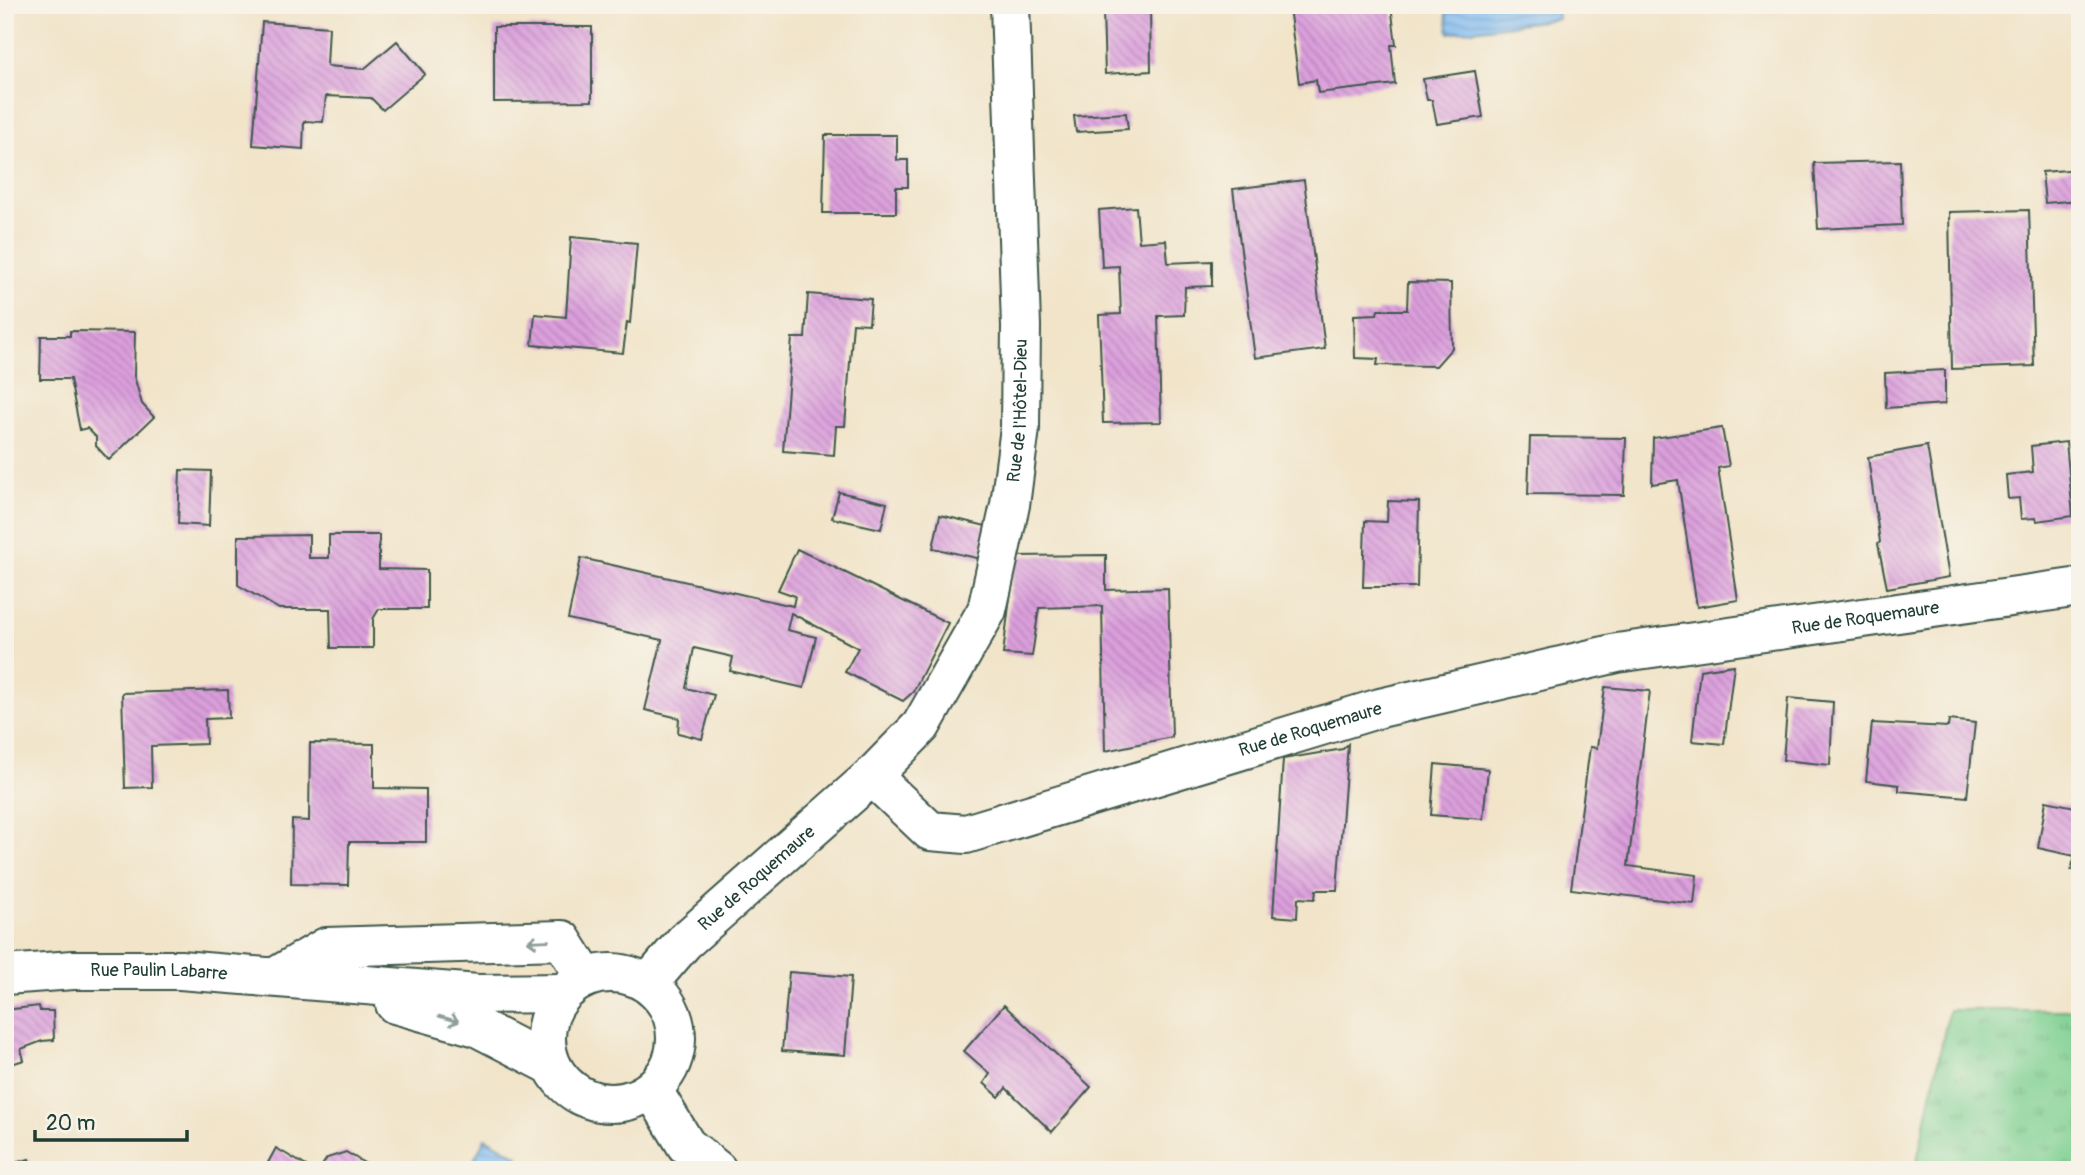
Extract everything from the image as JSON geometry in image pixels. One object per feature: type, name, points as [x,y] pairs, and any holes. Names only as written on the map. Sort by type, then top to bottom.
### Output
[{"type":"street","name":"Rue de l'Hôtel-Dieu","points":[[872,776],[922,726],[987,610],[1010,505],[1020,428],[1021,326],[1010,5]]},
{"type":"street","name":"Rue de Roquemaure","points":[[648,984],[684,942],[872,776],[930,831],[966,834],[1380,708],[1617,653],[2080,587]]},
{"type":"street","points":[[295,978],[326,947],[562,940],[575,985]]},
{"type":"street","name":"Rue Paulin Labarre","points":[[5,975],[73,970],[180,970],[295,978]]},
{"type":"street","points":[[295,978],[478,994],[575,985],[607,973],[628,975],[648,984],[663,998],[672,1016],[676,1036],[673,1056],[665,1074],[652,1089],[634,1099],[615,1103],[596,1102],[578,1095],[562,1082],[551,1065],[546,1046],[546,1027],[552,1009],[575,985]]},
{"type":"street","points":[[295,978],[477,1027],[551,1065]]},
{"type":"street","points":[[652,1089],[686,1145],[717,1170]]},
{"type":"green space","points":[[1949,1010],[2080,1010],[2080,1170],[1915,1170]]},
{"type":"water","points":[[1445,5],[1557,5],[1558,19],[1449,33]]},
{"type":"water","points":[[485,1138],[518,1156],[511,1170],[469,1170]]},
{"type":"building","points":[[1117,5],[1150,5],[1151,71],[1105,74],[1103,11],[1117,11]]},
{"type":"building","points":[[1391,5],[1396,45],[1391,45],[1395,84],[1318,93],[1316,80],[1299,83],[1289,7]]},
{"type":"building","points":[[262,22],[329,27],[327,66],[364,69],[397,41],[425,74],[383,110],[371,98],[326,96],[323,122],[304,121],[303,149],[253,145]]},
{"type":"building","points":[[494,27],[592,27],[592,101],[494,102]]},
{"type":"building","points":[[1475,71],[1483,117],[1437,124],[1432,100],[1427,100],[1423,79]]},
{"type":"building","points":[[1126,113],[1128,129],[1076,132],[1074,116]]},
{"type":"building","points":[[825,135],[897,135],[897,160],[908,160],[908,187],[896,187],[896,213],[823,213]]},
{"type":"building","points":[[1900,161],[1902,225],[1818,229],[1814,163]]},
{"type":"building","points":[[2080,169],[2080,200],[2045,203],[2042,172]]},
{"type":"building","points":[[1304,180],[1325,349],[1255,358],[1233,189]]},
{"type":"building","points":[[1136,207],[1139,242],[1166,240],[1168,263],[1212,261],[1212,286],[1185,287],[1184,315],[1158,316],[1161,422],[1103,423],[1099,315],[1121,314],[1119,266],[1102,267],[1099,210]]},
{"type":"building","points":[[2029,210],[2034,366],[1952,369],[1949,212]]},
{"type":"building","points":[[571,237],[637,243],[630,323],[627,322],[623,353],[532,345],[535,314],[566,317]]},
{"type":"building","points":[[1408,282],[1451,283],[1452,348],[1436,366],[1377,365],[1378,359],[1355,358],[1354,315],[1377,314],[1378,310],[1407,310]]},
{"type":"building","points":[[808,294],[871,299],[869,324],[853,323],[845,426],[836,426],[834,455],[783,451],[792,338],[805,338]]},
{"type":"building","points":[[70,331],[135,332],[134,376],[142,404],[154,417],[109,460],[96,446],[96,437],[87,428],[80,430],[70,379],[40,379],[41,336],[70,336]]},
{"type":"building","points":[[1945,370],[1945,404],[1886,408],[1885,373]]},
{"type":"building","points":[[1722,428],[1729,466],[1718,468],[1738,600],[1697,607],[1678,480],[1652,484],[1653,438]]},
{"type":"building","points":[[1530,437],[1626,438],[1624,495],[1528,494]]},
{"type":"building","points":[[2066,442],[2073,516],[2037,521],[2036,518],[2021,519],[2019,498],[2008,499],[2006,475],[2033,472],[2031,446]]},
{"type":"building","points":[[1927,446],[1949,577],[1887,588],[1878,544],[1880,542],[1868,457]]},
{"type":"building","points":[[180,470],[211,471],[209,526],[178,524]]},
{"type":"building","points":[[839,492],[887,503],[881,529],[832,518]]},
{"type":"building","points":[[1388,501],[1419,502],[1417,587],[1363,587],[1365,521],[1387,522]]},
{"type":"building","points":[[940,515],[986,526],[981,559],[933,548]]},
{"type":"building","points":[[309,535],[309,558],[329,558],[329,535],[379,535],[379,569],[427,570],[427,609],[379,609],[373,619],[373,648],[331,648],[330,609],[279,609],[238,585],[238,536]]},
{"type":"building","points":[[797,549],[948,623],[913,692],[903,701],[845,672],[858,648],[791,613],[787,630],[816,637],[804,688],[730,671],[733,657],[694,648],[686,688],[714,695],[702,739],[678,733],[679,718],[645,710],[662,640],[568,619],[581,558],[793,606],[795,596],[778,590]]},
{"type":"building","points":[[1106,555],[1106,590],[1168,588],[1172,737],[1105,751],[1102,606],[1039,608],[1032,656],[1003,654],[1015,556]]},
{"type":"building","points":[[1734,665],[1724,744],[1692,741],[1700,670]]},
{"type":"building","points":[[1605,687],[1650,691],[1628,866],[1697,875],[1694,904],[1571,889],[1590,747],[1597,748]]},
{"type":"building","points":[[228,690],[229,718],[205,719],[206,744],[151,746],[152,787],[125,788],[122,693]]},
{"type":"building","points":[[1788,698],[1833,702],[1830,765],[1783,760]]},
{"type":"building","points":[[1949,720],[1975,723],[1967,797],[1899,791],[1899,785],[1866,781],[1872,723],[1948,727]]},
{"type":"building","points":[[310,743],[374,744],[374,788],[426,789],[426,842],[349,842],[348,885],[291,884],[292,820],[309,821]]},
{"type":"building","points":[[1348,744],[1337,890],[1316,890],[1315,899],[1298,898],[1297,918],[1273,916],[1283,759],[1343,749]]},
{"type":"building","points":[[1435,764],[1488,769],[1483,819],[1431,815]]},
{"type":"building","points":[[2046,801],[2080,808],[2080,871],[2071,870],[2075,856],[2038,848]]},
{"type":"building","points":[[789,972],[851,977],[845,1055],[782,1051]]},
{"type":"building","points":[[1004,1005],[1091,1087],[1052,1132],[1006,1088],[999,1097],[984,1083],[990,1074],[964,1051]]},
{"type":"building","points":[[39,1006],[40,1011],[53,1011],[54,1040],[42,1041],[21,1049],[24,1060],[5,1066],[5,1010]]},
{"type":"building","points":[[276,1148],[313,1170],[264,1170]]},
{"type":"building","points":[[346,1152],[376,1170],[319,1170],[327,1158]]},
{"type":"building","points":[[29,1159],[33,1170],[5,1170],[5,1166]]}]
